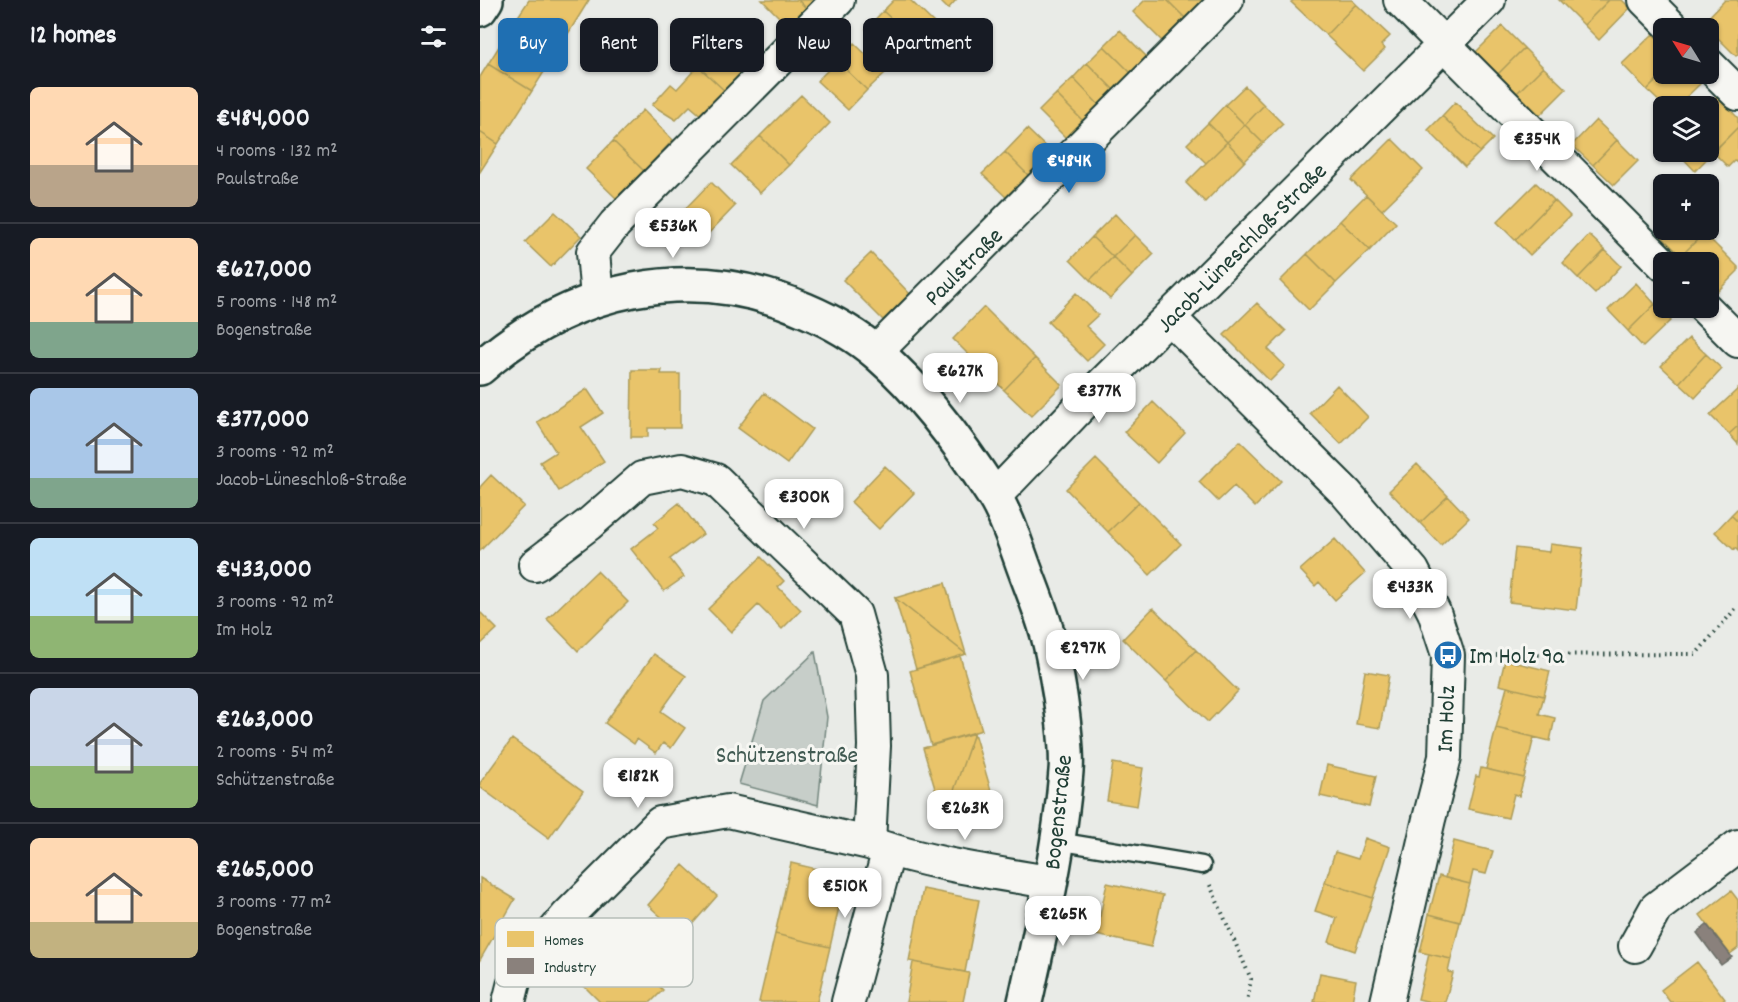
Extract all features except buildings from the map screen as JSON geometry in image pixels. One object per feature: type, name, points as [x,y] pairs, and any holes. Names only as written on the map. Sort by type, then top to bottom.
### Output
[{"type":"main road","points":[[480,9],[486,0]]},
{"type":"main road","name":"Bogenstraße","points":[[480,368],[515,340],[597,298],[640,288],[684,284],[734,287],[785,301],[833,323],[876,352],[933,411],[994,497],[1007,521],[1047,631],[1060,699],[1067,768],[1057,841],[1025,1002]]},
{"type":"street","points":[[597,298],[593,252],[615,224],[838,0]]},
{"type":"street","name":"Paulstraße","points":[[876,352],[1227,0]]},
{"type":"street","points":[[1400,0],[1653,254]]},
{"type":"street","name":"Jacob-Lüneschloß-Straße","points":[[994,497],[1103,383],[1490,0]]},
{"type":"street","points":[[1645,0],[1663,18]]},
{"type":"street","points":[[1719,75],[1738,94]]},
{"type":"street","name":"Im Holz","points":[[1170,318],[1346,493],[1413,571],[1434,612],[1448,655],[1445,758],[1388,1002]]},
{"type":"street","points":[[1715,318],[1738,341]]},
{"type":"street","points":[[535,565],[589,524],[642,478],[682,470],[716,480],[855,614],[872,675],[879,846],[848,1002]]},
{"type":"street","points":[[565,918],[660,823],[728,811],[1007,875],[1049,882]]},
{"type":"street","points":[[1635,946],[1656,908],[1738,846]]},
{"type":"street","points":[[509,1002],[513,987]]},
{"type":"lane","points":[[1057,841],[1202,865]]},
{"type":"path","points":[[1448,655],[1696,654],[1738,606]]},
{"type":"path","points":[[1202,865],[1251,979],[1247,1002]]},
{"type":"green space","name":"Schützenstraße","points":[[815,652],[827,717],[818,805],[739,784],[764,701]]},
{"type":"place","name":"Im Holz 9a","points":[[1448,655]]}]
